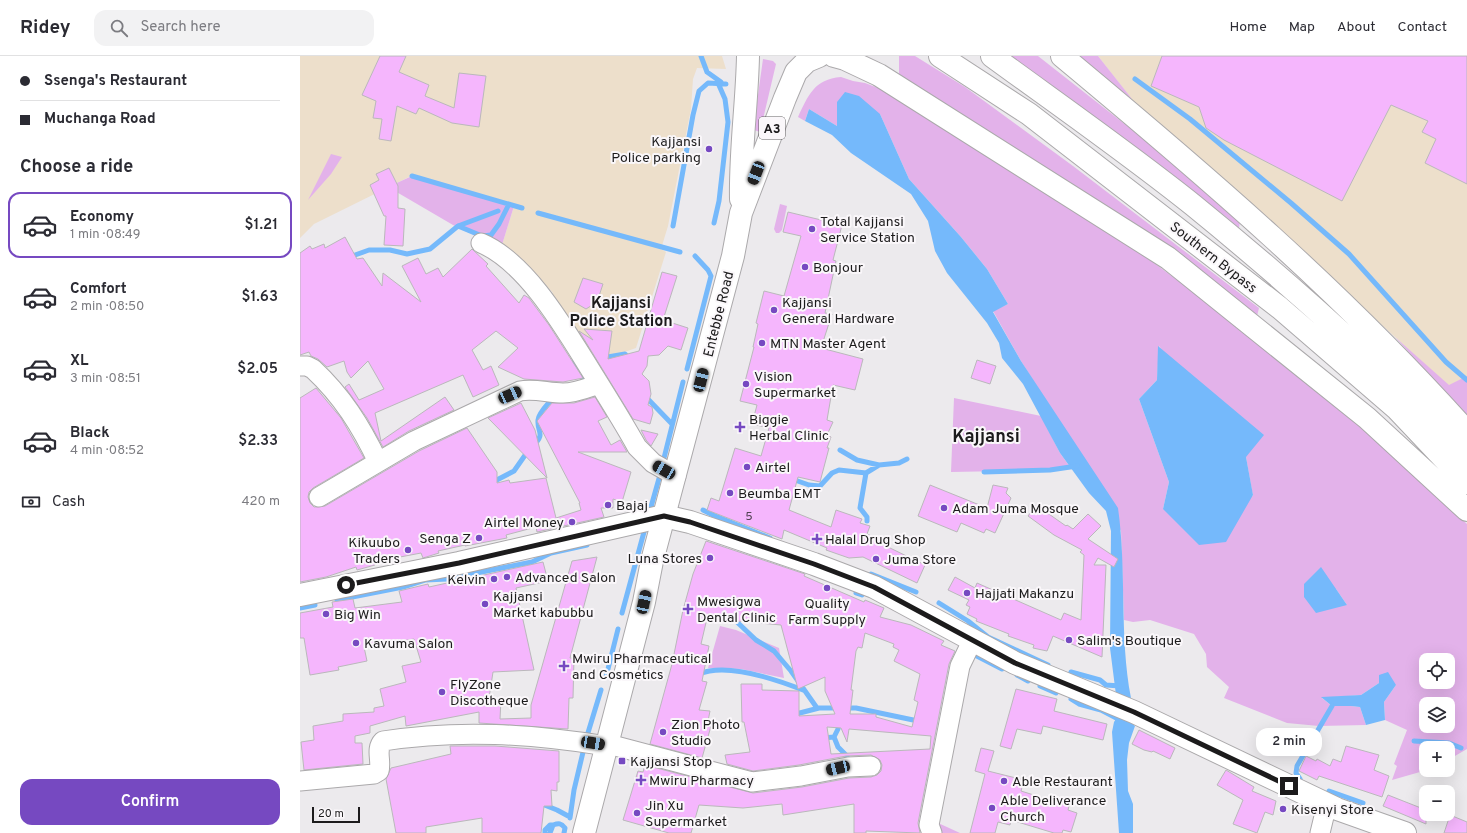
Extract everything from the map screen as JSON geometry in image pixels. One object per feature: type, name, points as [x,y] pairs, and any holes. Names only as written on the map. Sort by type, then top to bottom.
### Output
[{"type":"main road","name":"A3","points":[[741,213],[740,166],[746,113],[748,56]]},
{"type":"main road","name":"A3","points":[[741,213],[776,119],[796,72],[807,61],[819,56]]},
{"type":"main road","points":[[834,56],[845,59],[879,75],[1168,258],[1367,418],[1467,510]]},
{"type":"main road","name":"Southern Bypass","points":[[940,56],[1029,114],[1280,308],[1397,409],[1467,483]]},
{"type":"main road","name":"Southern Bypass","points":[[992,56],[1192,205],[1346,337],[1419,406],[1467,456]]},
{"type":"main road","points":[[1062,56],[1234,202],[1377,335],[1467,432]]},
{"type":"main road","name":"Entebbe Road","points":[[584,833],[664,516],[676,476],[733,256],[741,213]]},
{"type":"main road","points":[[300,595],[459,563],[664,516],[690,522],[814,564],[874,587],[1015,663],[1134,712],[1327,804],[1405,833]]},
{"type":"street","points":[[481,243],[492,247],[515,267],[537,292],[565,329],[637,447],[653,463],[676,476]]},
{"type":"street","points":[[300,366],[307,366],[313,369],[356,418],[378,462]]},
{"type":"street","points":[[319,496],[434,431],[520,391],[529,390],[565,393],[579,391],[599,384]]},
{"type":"street","points":[[932,833],[929,825],[960,666],[973,639]]},
{"type":"street","points":[[300,781],[374,774],[379,771],[378,748],[383,741],[417,736],[459,733],[510,734],[565,739],[607,745],[752,782],[801,776],[848,767],[871,766]]},
{"type":"street","points":[[1320,833],[1327,804]]},
{"type":"shaded area","points":[[300,56],[722,56],[726,69],[697,68],[693,79],[691,109],[668,226],[661,249],[666,252],[636,348],[590,364],[550,294],[553,293],[525,262],[501,248],[514,206],[413,175],[314,224],[300,238]]},
{"type":"shaded area","points":[[899,56],[915,56],[965,87],[1073,166],[1259,308],[1257,316],[1006,144],[899,74]]},
{"type":"shaded area","points":[[1007,56],[1038,56],[1243,217],[1240,221],[1239,228],[1225,216]]},
{"type":"shaded area","points":[[1075,56],[1098,56],[1132,99]]},
{"type":"shaded area","points":[[1098,56],[1467,56],[1467,376],[1449,386],[1309,259],[1268,218],[1138,107]]},
{"type":"shaded area","points":[[763,59],[773,61],[776,64],[760,132],[751,129],[756,109]]},
{"type":"shaded area","points":[[841,77],[865,83],[894,94],[1019,170],[1146,257],[1266,346],[1373,436],[1467,524],[1467,749],[1455,756],[1455,741],[1419,741],[1419,772],[1392,780],[1397,766],[1394,764],[1407,730],[1385,720],[1384,702],[1396,685],[1379,683],[1361,695],[1322,698],[1332,706],[1360,707],[1366,725],[1319,726],[1287,723],[1224,698],[1229,687],[1207,667],[1206,654],[1194,634],[1150,620],[1133,622],[1124,620],[1121,531],[1060,423],[1021,361],[993,311],[1008,304],[987,269],[961,237],[909,179],[880,114],[837,126],[809,109],[805,121],[798,117],[813,90],[824,81]],"holes":[[[1159,346],[1246,457],[1253,496],[1163,509],[1169,482],[1139,399],[1157,380]],[[1304,584],[1336,589],[1347,605]]]},
{"type":"shaded area","points":[[331,154],[342,157],[331,174],[308,200]]},
{"type":"shaded area","points":[[412,176],[514,206],[501,248],[453,225],[388,187]]},
{"type":"shaded area","points":[[780,204],[787,206],[782,230],[779,233],[776,233],[774,229]]},
{"type":"shaded area","points":[[1395,337],[1449,385],[1467,376],[1467,416]]},
{"type":"shaded area","points":[[954,398],[1041,416],[1060,453],[1070,467],[1050,470],[951,472]]},
{"type":"shaded area","points":[[720,626],[736,630],[779,648],[784,678],[741,669],[708,668]]},
{"type":"shaded area","points":[[936,822],[960,833],[938,833]]},
{"type":"water","points":[[845,92],[859,96],[880,114],[909,179],[961,237],[987,269],[1008,304],[993,312],[1021,361],[1118,508],[1121,532],[1125,651],[1131,698],[1116,695],[1110,648],[1111,531],[1106,511],[1089,493],[1060,453],[1023,384],[1002,358],[999,343],[987,323],[947,273],[935,251],[928,221],[911,194],[851,153],[832,135],[805,121],[809,109],[837,126],[837,102]]},
{"type":"water","points":[[1158,346],[1264,435],[1246,457],[1253,495],[1226,542],[1199,545],[1163,509],[1169,482],[1139,399],[1157,380]]},
{"type":"water","points":[[1321,567],[1347,605],[1316,613],[1304,597],[1304,584]]},
{"type":"water","points":[[1388,672],[1396,685],[1384,702],[1385,720],[1366,725],[1360,707],[1332,706],[1321,697],[1361,695],[1379,683],[1379,675]]},
{"type":"water","points":[[1117,717],[1131,722],[1135,726],[1129,743],[1127,760],[1128,791],[1133,804],[1133,833],[1119,833],[1112,732],[1114,722]]},
{"type":"building","points":[[380,56],[406,56],[399,72],[429,85],[425,96],[454,108],[459,73],[486,76],[479,127],[452,123],[419,108],[416,114],[397,106],[391,141],[379,139],[382,119],[373,118],[376,101],[362,95]]},
{"type":"building","points":[[1162,56],[1467,56],[1467,184],[1425,163],[1436,139],[1422,132],[1428,121],[1391,105],[1342,201],[1224,140],[1206,128],[1199,107],[1151,86]]},
{"type":"building","points":[[389,168],[398,186],[398,208],[405,209],[403,246],[384,245],[386,216],[384,216],[370,185],[379,180],[376,174]]},
{"type":"building","points":[[788,212],[842,225],[833,260],[836,261],[825,313],[832,314],[821,348],[863,359],[855,390],[833,385],[827,420],[833,422],[827,435],[831,437],[827,448],[829,448],[820,482],[798,477],[789,510],[831,527],[836,510],[862,519],[860,523],[870,526],[867,534],[890,544],[888,547],[925,565],[917,583],[863,557],[849,558],[826,550],[827,548],[784,530],[782,539],[707,510],[711,498],[719,501],[735,448],[761,456],[769,428],[752,424],[757,405],[740,401],[754,347],[758,324],[756,323],[764,291],[784,296],[801,236],[783,232]]},
{"type":"building","points":[[345,237],[357,259],[363,258],[382,286],[383,273],[421,302],[402,266],[418,258],[426,274],[438,268],[443,277],[472,249],[488,264],[486,266],[519,303],[524,295],[529,298],[549,325],[583,378],[563,382],[524,379],[498,367],[518,348],[496,331],[472,350],[483,370],[491,366],[499,385],[473,397],[463,375],[375,413],[381,441],[445,397],[454,410],[409,431],[383,447],[367,418],[345,387],[349,384],[359,400],[384,389],[368,361],[351,378],[347,372],[344,361],[327,367],[318,359],[311,356],[309,352],[300,355],[300,253],[310,246],[312,249],[324,244],[325,248]]},
{"type":"building","points":[[662,272],[677,276],[663,320],[688,328],[681,350],[668,346],[659,355],[648,356],[647,366],[642,374],[649,381],[651,394],[648,405],[652,407],[653,413],[650,424],[633,419],[579,331],[593,340],[584,329],[612,331],[608,359],[639,351]]},
{"type":"building","points":[[583,278],[603,284],[597,302],[586,309],[574,302]]},
{"type":"building","points":[[977,360],[996,366],[990,384],[971,378]]},
{"type":"building","points":[[316,388],[341,418],[364,458],[313,488],[309,492],[308,497],[310,503],[314,507],[325,506],[419,451],[467,428],[497,472],[497,483],[509,480],[510,483],[546,478],[556,518],[581,510],[580,503],[537,421],[552,403],[574,403],[595,397],[607,417],[598,421],[611,445],[620,440],[627,452],[578,452],[631,472],[622,502],[613,499],[613,508],[601,508],[604,517],[537,532],[536,527],[506,535],[507,538],[438,551],[439,553],[423,558],[421,553],[374,562],[375,565],[357,570],[356,567],[326,577],[300,582],[300,398]]},
{"type":"building","points":[[521,403],[535,430],[547,478],[488,418]]},
{"type":"building","points":[[641,430],[658,434],[651,446],[646,440]]},
{"type":"building","points":[[930,485],[987,508],[993,485],[1008,488],[1006,493],[1011,498],[995,533],[986,529],[984,533],[961,523],[957,532],[918,516]]},
{"type":"building","points":[[1036,505],[1066,526],[1067,525],[1073,529],[1088,514],[1101,526],[1088,539],[1118,559],[1114,567],[1098,558],[1094,565],[1106,565],[1102,657],[1053,636],[1047,651],[1033,648],[1034,645],[1008,636],[1009,634],[976,621],[977,619],[967,614],[970,607],[966,605],[969,600],[948,590],[955,577],[975,588],[977,583],[1061,620],[1064,613],[1081,620],[1084,555],[1080,552],[1082,550],[1054,535],[1028,516]]},
{"type":"building","points":[[706,541],[805,574],[804,576],[864,602],[865,600],[884,608],[880,617],[911,625],[944,641],[941,645],[955,651],[949,664],[918,823],[920,833],[866,831],[866,833],[854,833],[854,804],[783,815],[782,804],[743,808],[699,805],[691,833],[669,833],[623,820],[638,771],[643,772],[645,765],[753,793],[802,787],[849,778],[871,777],[877,775],[881,771],[882,765],[880,760],[871,755],[846,756],[799,765],[753,771],[727,764],[725,755],[750,752],[744,722],[742,722],[741,684],[762,684],[762,690],[799,691],[799,716],[835,714],[825,691],[825,677],[798,689],[781,625],[737,621],[708,614],[701,644],[709,646],[702,681],[707,682],[699,710],[710,711],[707,726],[711,726],[702,758],[650,744],[672,664],[683,610],[693,574]],"holes":[[[865,633],[894,644],[893,647],[899,650],[894,661],[920,674],[914,700],[918,702],[912,727],[876,717],[876,714],[850,714],[853,690],[851,690],[856,651],[858,647],[862,648]],[[827,727],[841,728],[847,742],[849,729],[931,736],[930,749],[831,754]]]},
{"type":"building","points":[[597,557],[570,658],[574,658],[573,698],[569,698],[568,729],[479,723],[479,712],[406,726],[405,716],[370,726],[370,733],[355,736],[355,743],[362,743],[363,764],[304,770],[301,742],[314,740],[313,726],[343,721],[343,714],[374,712],[374,708],[384,706],[380,689],[406,682],[402,666],[421,662],[414,639],[364,647],[367,661],[338,667],[339,670],[310,675],[304,638],[300,638],[300,613],[333,607],[332,602],[353,599],[355,608],[402,602],[399,591],[428,584],[429,587],[543,562],[548,581],[516,588],[534,670],[493,672],[489,698],[501,699],[500,719],[531,718],[531,705],[572,561]]},
{"type":"building","points":[[1016,689],[1057,699],[1054,711],[1107,724],[1103,740],[1043,726],[1041,734],[1017,729],[1011,749],[1000,746]]},
{"type":"building","points":[[1139,730],[1175,748],[1170,759],[1132,744]]},
{"type":"building","points":[[450,746],[495,746],[559,751],[559,782],[557,782],[557,791],[551,790],[552,806],[544,806],[541,833],[482,833],[482,818],[426,827],[426,833],[396,833],[386,779],[391,768],[451,754]]},
{"type":"building","points":[[1346,746],[1379,755],[1374,770],[1389,776],[1382,797],[1319,776],[1317,780],[1299,771],[1306,756],[1316,761],[1317,759],[1330,766],[1333,759],[1341,762]]},
{"type":"building","points":[[981,748],[994,751],[988,771],[1024,780],[1021,791],[1069,806],[1068,810],[1077,813],[1071,832],[1063,830],[1062,833],[1054,833],[1011,820],[1010,825],[998,822],[995,833],[970,833],[985,774],[975,771]]},
{"type":"building","points":[[1226,770],[1254,787],[1252,791],[1276,801],[1273,815],[1265,812],[1257,833],[1233,824],[1243,800],[1217,785]]},
{"type":"building","points":[[1388,795],[1419,807],[1419,821],[1426,821],[1426,824],[1383,806]]},
{"type":"building","points":[[1455,817],[1467,822],[1467,833],[1444,833],[1448,821],[1455,821]]},
{"type":"waterway","points":[[701,56],[707,72],[721,82]]},
{"type":"waterway","points":[[1135,79],[1190,119],[1291,203],[1349,254],[1446,362],[1467,380]]},
{"type":"waterway","points":[[673,226],[693,115],[699,91],[708,83],[726,84]]},
{"type":"waterway","points":[[714,223],[719,201],[728,122],[725,99],[718,83]]},
{"type":"waterway","points":[[412,176],[522,208]]},
{"type":"waterway","points":[[458,226],[482,236],[491,235],[499,224],[509,204]]},
{"type":"waterway","points":[[355,255],[369,250],[390,250],[407,254],[430,249],[458,226],[498,211]]},
{"type":"waterway","points":[[538,213],[680,252]]},
{"type":"waterway","points":[[687,369],[711,276],[708,270],[695,256]]},
{"type":"waterway","points":[[602,358],[625,354],[630,359]]},
{"type":"waterway","points":[[579,361],[575,361],[573,364],[584,371],[582,385]]},
{"type":"waterway","points":[[663,462],[683,382]]},
{"type":"waterway","points":[[533,446],[537,442],[540,435],[538,424],[539,417],[542,410],[554,396]]},
{"type":"waterway","points":[[645,396],[672,424]]},
{"type":"waterway","points":[[840,450],[857,460],[879,465]]},
{"type":"waterway","points":[[491,483],[514,471],[528,451]]},
{"type":"waterway","points":[[792,479],[809,485],[820,486],[832,473],[839,470],[866,473],[879,465],[899,463],[907,459]]},
{"type":"waterway","points":[[984,472],[1050,470],[1077,466]]},
{"type":"waterway","points":[[866,473],[860,508],[867,517],[867,521]]},
{"type":"waterway","points":[[649,514],[660,475]]},
{"type":"waterway","points":[[703,510],[770,538]]},
{"type":"waterway","points":[[622,613],[644,532]]},
{"type":"waterway","points":[[456,577],[532,562],[551,553],[587,545]]},
{"type":"waterway","points":[[871,574],[916,592]]},
{"type":"waterway","points":[[337,600],[403,587],[425,580],[448,579]]},
{"type":"waterway","points":[[856,593],[862,595]]},
{"type":"waterway","points":[[939,603],[968,621],[988,637],[1048,665]]},
{"type":"waterway","points":[[300,608],[315,605]]},
{"type":"waterway","points":[[738,623],[756,640],[774,651],[791,671],[817,708],[856,708],[918,721]]},
{"type":"waterway","points":[[606,677],[618,629]]},
{"type":"waterway","points":[[971,653],[1002,669]]},
{"type":"waterway","points":[[699,674],[723,670],[751,673],[803,690]]},
{"type":"waterway","points":[[1071,672],[1100,680],[1106,685],[1120,686]]},
{"type":"waterway","points":[[1017,675],[1028,681]]},
{"type":"waterway","points":[[1040,686],[1056,693]]},
{"type":"waterway","points":[[587,736],[601,690]]},
{"type":"waterway","points":[[1071,699],[1079,704],[1101,710],[1122,721]]},
{"type":"waterway","points":[[1300,779],[1296,773],[1297,766],[1332,706]]},
{"type":"waterway","points":[[792,715],[819,708]]},
{"type":"waterway","points":[[823,738],[834,737],[838,729],[838,721]]},
{"type":"waterway","points":[[834,737],[838,747],[847,756],[848,763]]},
{"type":"waterway","points":[[1414,741],[1449,743],[1461,748]]},
{"type":"waterway","points":[[570,818],[574,790],[584,748]]},
{"type":"waterway","points":[[1329,791],[1363,803]]},
{"type":"waterway","points":[[542,804],[570,817]]},
{"type":"waterway","points":[[550,833],[553,825],[558,824],[561,824],[565,828],[564,833]]},
{"type":"waterway","points":[[545,833],[545,830],[550,825],[553,825]]},
{"type":"place","name":"Kajjansi Police parking","points":[[709,149]]},
{"type":"place","name":"Total Kajjansi Service Station","points":[[812,229]]},
{"type":"place","name":"Bonjour","points":[[805,267]]},
{"type":"place","name":"Kajjansi General Hardware","points":[[774,310]]},
{"type":"place","name":"MTN Master Agent","points":[[762,343]]},
{"type":"place","name":"Vision Supermarket","points":[[746,384]]},
{"type":"place","name":"Biggie Herbal Clinic","points":[[740,427]]},
{"type":"place","name":"Airtel","points":[[747,467]]},
{"type":"place","name":"Beumba EMT","points":[[730,493]]},
{"type":"place","name":"Bajaj","points":[[608,505]]},
{"type":"place","name":"Adam Juma Mosque","points":[[944,508]]},
{"type":"place","name":"Airtel Money","points":[[572,522]]},
{"type":"place","name":"Senga Z","points":[[479,538]]},
{"type":"place","name":"Halal Drug Shop","points":[[817,539]]},
{"type":"place","name":"Kikuubo Traders","points":[[408,550]]},
{"type":"place","name":"Luna Stores","points":[[710,558]]},
{"type":"place","name":"Juma Store","points":[[876,559]]},
{"type":"place","name":"Advanced Salon","points":[[507,577]]},
{"type":"place","name":"Kelvin","points":[[494,579]]},
{"type":"place","name":"Quality Farm Supply","points":[[827,588]]},
{"type":"place","name":"Hajjati Makanzu","points":[[967,593]]},
{"type":"place","name":"Kajjansi Market kabubbu","points":[[485,604]]},
{"type":"place","name":"Mwesigwa Dental Clinic","points":[[688,609]]},
{"type":"place","name":"Big Win","points":[[326,614]]},
{"type":"place","name":"Salim's Boutique","points":[[1069,640]]},
{"type":"place","name":"Kavuma Salon","points":[[356,643]]},
{"type":"place","name":"Mwiru Pharmaceutical and Cosmetics","points":[[564,666]]},
{"type":"place","name":"FlyZone Discotheque","points":[[442,692]]},
{"type":"place","name":"Zion Photo Studio","points":[[663,732]]},
{"type":"place","name":"Kajjansi Stop","points":[[622,761]]},
{"type":"place","name":"Mwiru Pharmacy","points":[[641,780]]},
{"type":"place","name":"Able Restaurant","points":[[1004,781]]},
{"type":"place","name":"Able Deliverance Church","points":[[992,808]]},
{"type":"place","name":"Kisenyi Store","points":[[1283,809]]},
{"type":"place","name":"Jin Xu Supermarket","points":[[637,813]]},
{"type":"district","name":"Kajjansi Police Station","points":[[621,311]]},
{"type":"district","name":"Kajjansi","points":[[986,436]]},
{"type":"route","points":[[346,585],[459,563],[664,516],[690,522],[814,564],[874,587],[920,610],[1015,663],[1134,712],[1289,786]]}]
